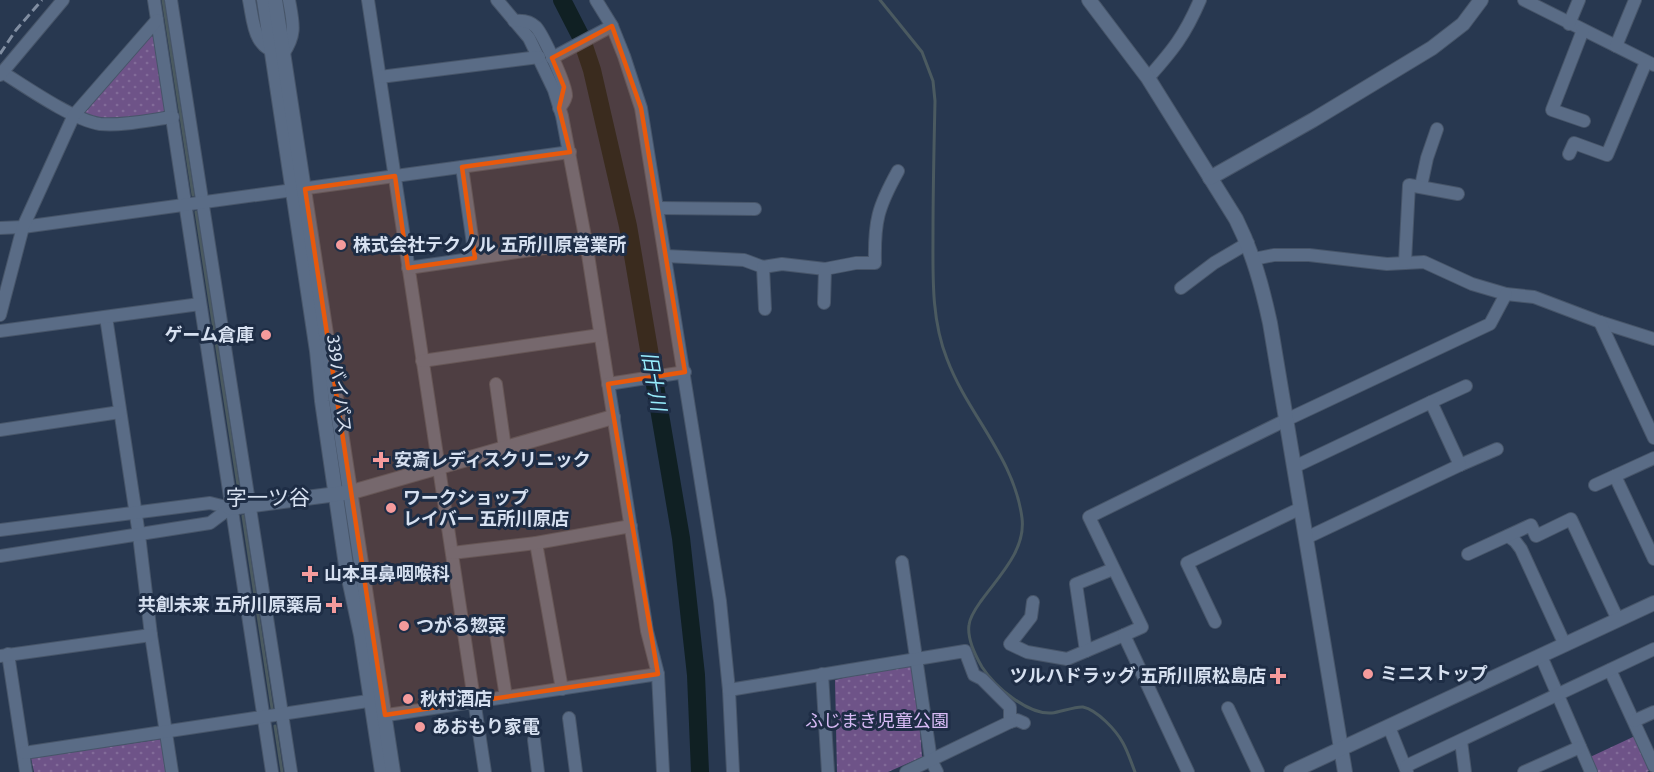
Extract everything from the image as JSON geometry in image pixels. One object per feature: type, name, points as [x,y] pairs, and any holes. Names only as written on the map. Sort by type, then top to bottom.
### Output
[{"type":"street","points":[[63,0],[1,74],[74,115],[98,124],[173,117]]},
{"type":"street","points":[[154,0],[272,772]]},
{"type":"street","points":[[171,0],[291,772]]},
{"type":"street","points":[[249,0],[256,38],[277,53]]},
{"type":"street","points":[[264,0],[277,53],[351,492],[376,699],[393,772]]},
{"type":"street","points":[[275,0],[277,53]]},
{"type":"street","points":[[277,53],[291,42],[294,26],[289,0]]},
{"type":"street","points":[[368,0],[484,772]]},
{"type":"street","points":[[497,0],[548,57],[570,152],[647,631],[658,674],[663,772]]},
{"type":"street","points":[[596,0],[624,56],[641,108],[720,601],[729,690],[733,772]]},
{"type":"street","points":[[1089,0],[1148,78],[1236,219],[1248,243],[1259,274],[1270,323],[1345,772]]},
{"type":"street","points":[[1148,78],[1173,50],[1187,28],[1200,0]]},
{"type":"street","points":[[1210,178],[1313,120],[1432,48],[1463,24],[1481,0]]},
{"type":"street","points":[[1524,0],[1650,63],[1608,155],[1574,143],[1569,154]]},
{"type":"street","points":[[1569,24],[1579,0]]},
{"type":"street","points":[[1616,45],[1635,0]]},
{"type":"street","points":[[0,315],[23,227],[74,115],[157,20]]},
{"type":"street","points":[[380,77],[548,57],[610,28]]},
{"type":"street","points":[[1583,30],[1552,110],[1584,121]]},
{"type":"street","points":[[1421,186],[1437,129]]},
{"type":"street","points":[[0,228],[23,227],[570,152]]},
{"type":"street","points":[[462,166],[475,258]]},
{"type":"street","points":[[666,256],[744,260],[763,267],[782,264],[825,269],[875,262],[874,234],[880,202],[898,171]]},
{"type":"street","points":[[1405,262],[1409,185],[1458,194]]},
{"type":"street","name":"339バイパス","points":[[299,189],[322,401],[336,495],[376,699]]},
{"type":"street","points":[[658,208],[755,209]]},
{"type":"street","points":[[408,268],[586,242]]},
{"type":"street","points":[[1180,288],[1214,263],[1248,243]]},
{"type":"street","points":[[1254,259],[1274,255],[1309,255],[1387,264],[1424,262],[1472,284],[1506,294],[1534,297],[1654,339]]},
{"type":"street","points":[[763,267],[765,309]]},
{"type":"street","points":[[824,303],[825,269]]},
{"type":"street","points":[[1033,602],[1031,617],[1010,644],[1027,652],[1067,659],[1142,627],[1089,517],[1286,420],[1490,324],[1506,294]]},
{"type":"street","points":[[0,331],[200,304]]},
{"type":"street","points":[[106,317],[172,772]]},
{"type":"street","points":[[1600,322],[1654,438]]},
{"type":"street","points":[[422,361],[600,335]]},
{"type":"street","points":[[608,384],[682,372]]},
{"type":"street","points":[[496,384],[505,448]]},
{"type":"street","points":[[1294,467],[1466,386]]},
{"type":"street","points":[[1431,402],[1460,465]]},
{"type":"street","points":[[0,430],[120,412]]},
{"type":"street","points":[[0,530],[210,503],[231,508],[249,507],[336,495],[613,417]]},
{"type":"street","points":[[1306,538],[1497,449]]},
{"type":"street","points":[[1595,485],[1654,458]]},
{"type":"street","points":[[1615,476],[1654,559]]},
{"type":"street","points":[[0,556],[210,523],[231,508]]},
{"type":"street","points":[[1215,622],[1187,563],[1301,508]]},
{"type":"street","points":[[1468,554],[1530,525],[1536,537],[1571,519],[1618,620]]},
{"type":"street","points":[[452,553],[536,543],[631,526]]},
{"type":"street","points":[[1508,536],[1521,549],[1565,645]]},
{"type":"street","points":[[536,543],[562,689]]},
{"type":"street","points":[[902,562],[931,760],[937,772]]},
{"type":"street","points":[[1086,651],[1076,584],[1113,568]]},
{"type":"street","points":[[1291,772],[1654,603]]},
{"type":"street","points":[[463,626],[494,621],[506,697]]},
{"type":"street","points":[[27,772],[4,655],[151,635]]},
{"type":"street","points":[[1124,635],[1188,772]]},
{"type":"street","points":[[1389,727],[1406,769],[1654,649]]},
{"type":"street","points":[[729,690],[965,651],[974,675],[982,678],[1010,707],[1010,722]]},
{"type":"street","points":[[1541,656],[1591,772]]},
{"type":"street","points":[[1610,670],[1654,766]]},
{"type":"street","points":[[379,716],[658,674]]},
{"type":"street","points":[[822,674],[828,772]]},
{"type":"street","points":[[24,753],[376,699]]},
{"type":"street","points":[[1228,708],[1258,772]]},
{"type":"street","points":[[1634,721],[1654,712]]},
{"type":"street","points":[[379,716],[382,772]]},
{"type":"street","points":[[569,718],[576,772]]},
{"type":"street","points":[[906,772],[1010,722],[1017,720],[1024,723]]},
{"type":"street","points":[[534,740],[538,772]]},
{"type":"street","points":[[1461,741],[1465,772]]},
{"type":"street","points":[[1524,772],[1580,747]]},
{"type":"highlighted area","points":[[612,26],[641,108],[685,372],[608,384],[658,674],[385,715],[305,189],[395,176],[408,268],[475,258],[462,167],[570,152],[559,108],[564,87],[552,58]]},
{"type":"green space","points":[[147,35],[155,37],[165,110],[124,118],[104,118],[84,114]]},
{"type":"green space","name":"ふじまき児童公園","points":[[915,660],[922,757],[888,772],[837,772],[835,680]]},
{"type":"green space","points":[[1635,736],[1651,770],[1647,772],[1596,772],[1588,758]]},
{"type":"green space","points":[[162,739],[166,772],[34,772],[31,758]]},
{"type":"waterway","points":[[163,0],[193,195]]},
{"type":"waterway","name":"旧十川","points":[[562,0],[581,37],[592,70],[628,226],[681,538],[696,675],[700,772]]},
{"type":"waterway","points":[[880,0],[922,52],[933,81],[935,101],[933,281],[942,344],[966,399],[1010,475],[1022,518],[1022,530],[1016,552],[977,606],[971,618],[969,636],[972,647],[979,662],[995,683],[1023,705],[1052,713],[1083,707],[1100,716],[1120,738],[1135,772]]},
{"type":"waterway","points":[[196,212],[240,498]]},
{"type":"waterway","points":[[243,516],[272,708]]},
{"type":"waterway","points":[[275,726],[282,772]]},
{"type":"railway","points":[[0,54],[16,30],[42,0]]},
{"type":"place","name":"株式会社テクノル 五所川原営業所","points":[[341,245]]},
{"type":"place","name":"ゲーム倉庫","points":[[266,335]]},
{"type":"place","name":"安斎レディスクリニック","points":[[381,460]]},
{"type":"place","name":"ワークショップ レイバー 五所川原店","points":[[391,508]]},
{"type":"place","name":"山本耳鼻咽喉科","points":[[310,574]]},
{"type":"place","name":"共創未来 五所川原薬局","points":[[334,605]]},
{"type":"place","name":"つがる惣菜","points":[[404,626]]},
{"type":"place","name":"ミニストップ","points":[[1368,674]]},
{"type":"place","name":"ツルハドラッグ 五所川原松島店","points":[[1278,676]]},
{"type":"place","name":"秋村酒店","points":[[408,699]]},
{"type":"place","name":"あおもり家電","points":[[420,727]]},
{"type":"district","name":"字一ツ谷","points":[[268,498]]}]
